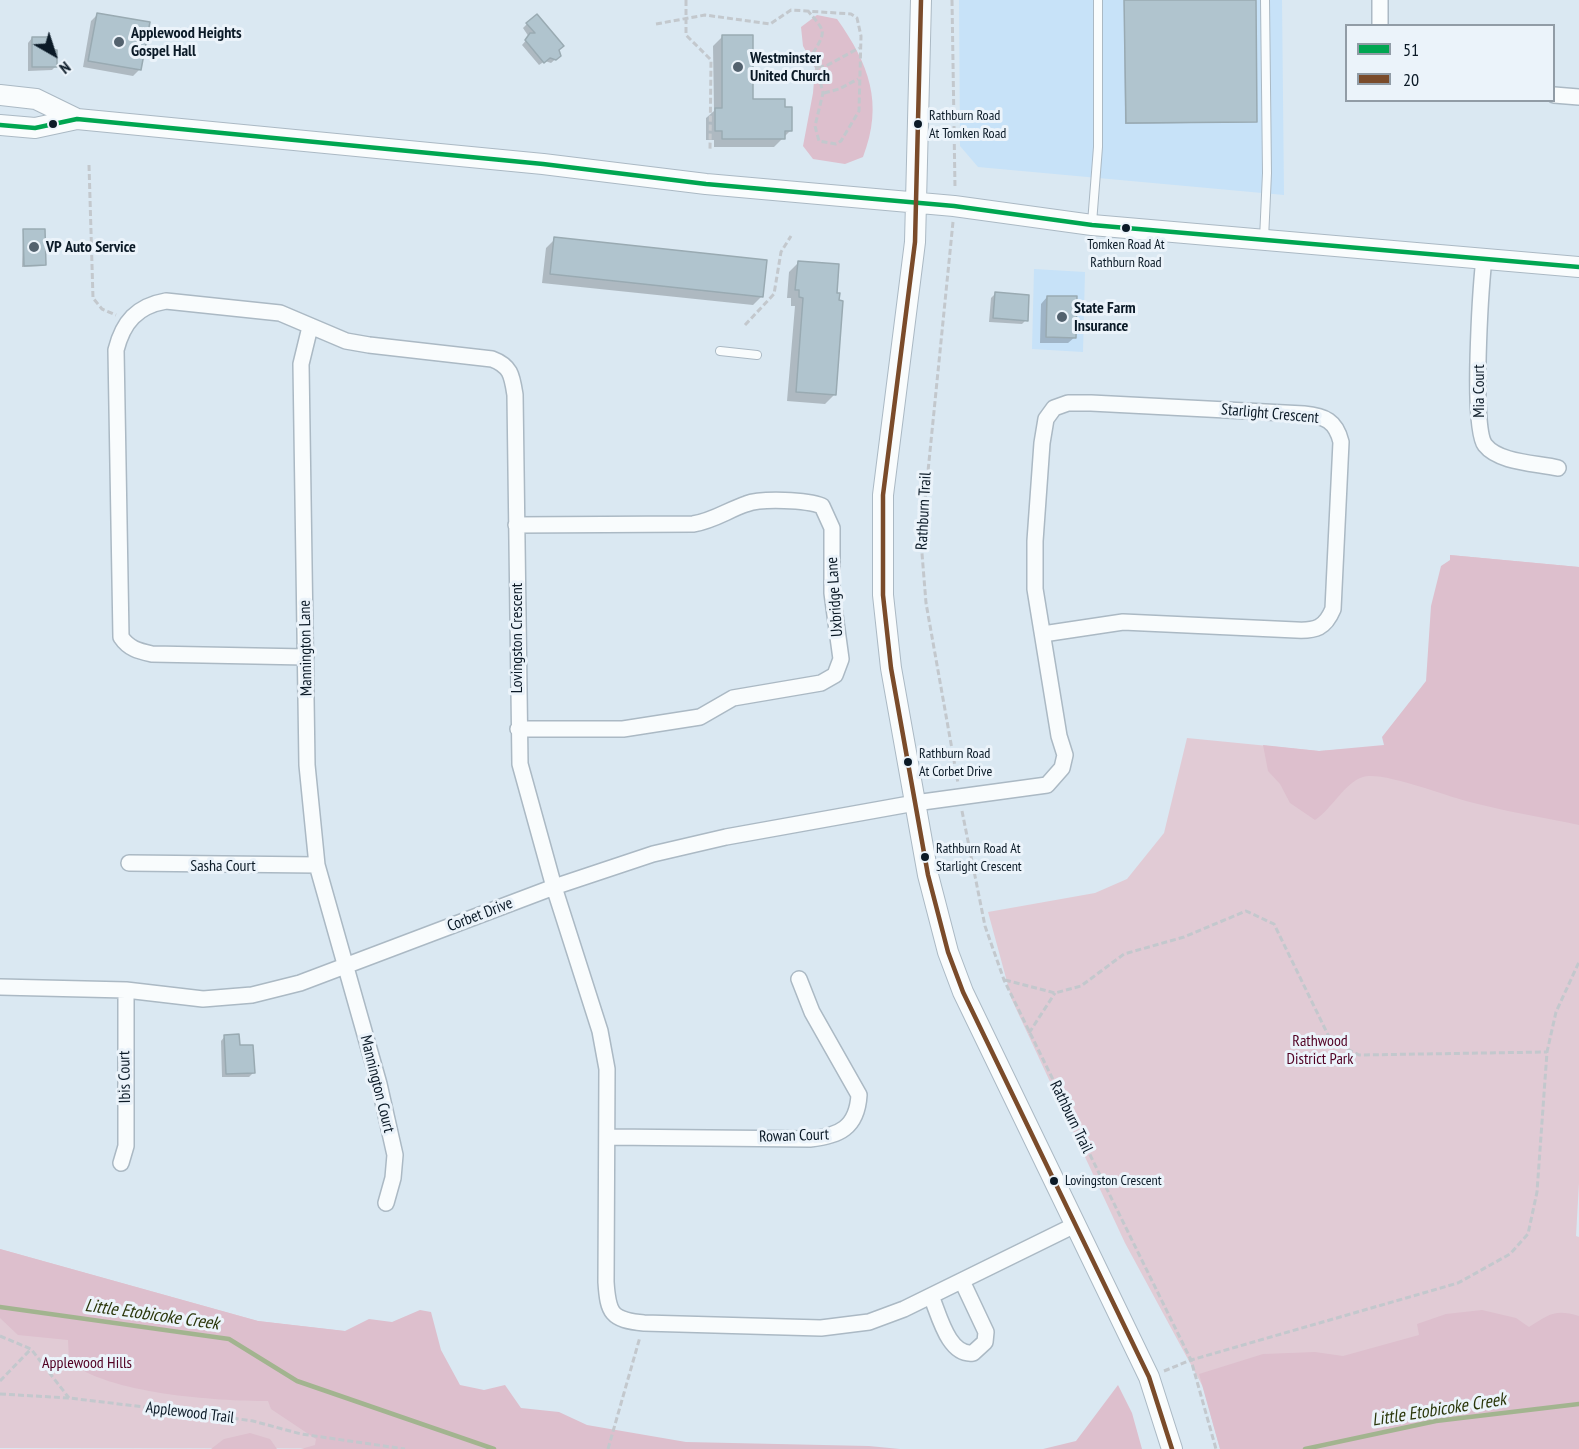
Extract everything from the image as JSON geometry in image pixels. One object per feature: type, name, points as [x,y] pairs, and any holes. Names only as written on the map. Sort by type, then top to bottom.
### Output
[{"type":"street","points":[[921,0],[915,242],[883,495],[881,558],[891,668],[928,875],[955,972],[1149,1377],[1172,1449]]},
{"type":"street","points":[[1380,0],[1380,24]]},
{"type":"street","points":[[0,95],[36,99],[77,119]]},
{"type":"street","points":[[1555,95],[1579,97]]},
{"type":"street","points":[[0,125],[35,128],[77,119],[543,164],[706,184],[917,203],[1092,225],[1579,267]]},
{"type":"street","name":"Mia Court","points":[[1484,258],[1481,284],[1478,422],[1484,444],[1499,456],[1558,468]]},
{"type":"street","name":"Lovingston Crescent","points":[[129,320],[151,304],[166,301],[280,313],[346,341],[492,359],[504,363],[512,372],[515,395],[520,764],[554,887],[600,1031],[607,1069],[608,1305],[614,1316],[624,1322],[644,1323],[837,1327],[887,1316],[1075,1225]]},
{"type":"street","points":[[129,320],[120,335],[116,350],[121,637],[126,645],[137,651],[152,654],[306,657]]},
{"type":"street","name":"Mannington Lane","points":[[310,327],[301,364],[307,765],[317,865],[344,966]]},
{"type":"street","name":"Starlight Crescent","points":[[961,804],[1047,785],[1062,768],[1065,755],[1059,736],[1035,589],[1035,541],[1044,427],[1046,419],[1054,408],[1068,403],[1091,403],[1304,414],[1322,416],[1331,421],[1338,430],[1341,442],[1333,609],[1321,628],[1296,630],[1123,622],[1043,634]]},
{"type":"street","name":"Uxbridge Lane","points":[[516,525],[693,524],[708,522],[751,502],[811,501],[822,506],[832,528],[832,593],[840,659],[835,675],[821,683],[733,698],[700,717],[623,729],[518,729]]},
{"type":"street","name":"Corbet Drive","points":[[0,987],[126,990],[203,999],[252,995],[300,983],[554,887],[653,855],[726,837],[915,803],[961,804]]},
{"type":"street","name":"Sasha Court","points":[[129,863],[317,865]]},
{"type":"street","name":"Mannington Court","points":[[344,966],[379,1084],[395,1155],[393,1178],[386,1203]]},
{"type":"street","name":"Rowan Court","points":[[608,1137],[810,1139],[834,1137],[851,1123],[858,1110],[859,1095],[812,1012],[799,979]]},
{"type":"street","name":"Ibis Court","points":[[121,1163],[126,1146],[126,990]]},
{"type":"street","points":[[931,1296],[954,1346],[963,1352],[973,1353],[985,1342],[986,1332],[962,1281]]},
{"type":"lane","points":[[1092,225],[1097,159],[1098,0]]},
{"type":"lane","points":[[1264,240],[1267,173],[1265,0]]},
{"type":"lane","points":[[720,351],[757,355]]},
{"type":"path","points":[[686,0],[686,35],[711,60],[710,151]]},
{"type":"path","points":[[951,0],[953,148],[957,166]]},
{"type":"path","points":[[656,24],[705,15],[770,24],[790,10],[808,11],[851,14],[857,18],[860,48],[859,111],[841,141],[836,144],[819,141],[815,126],[823,93],[813,53],[824,36],[822,28],[808,11]]},
{"type":"path","points":[[818,67],[826,66],[860,48]]},
{"type":"path","points":[[823,93],[839,89],[858,79]]},
{"type":"path","points":[[89,165],[93,298],[102,309],[129,320]]},
{"type":"path","points":[[745,325],[774,294],[781,252],[792,236]]},
{"type":"path","name":"Rathburn Trail","points":[[951,244],[921,541],[926,603],[957,777]]},
{"type":"path","name":"Rathburn Trail","points":[[961,804],[985,926],[1004,980],[1191,1360],[1216,1449]]},
{"type":"path","points":[[1004,980],[1055,993],[1081,986],[1124,954],[1184,937],[1246,911],[1274,924],[1331,1041],[1343,1049],[1359,1055],[1547,1052]]},
{"type":"path","points":[[1149,1377],[1191,1360],[1458,1283],[1510,1254],[1527,1234],[1538,1192],[1547,1052],[1556,1012],[1579,962]]},
{"type":"path","points":[[1029,1033],[1055,993]]},
{"type":"path","points":[[608,1449],[644,1323]]},
{"type":"path","points":[[0,1336],[31,1349],[69,1398]]},
{"type":"path","points":[[0,1381],[31,1349]]},
{"type":"path","name":"Applewood Trail","points":[[0,1394],[69,1398],[211,1414],[338,1441],[375,1443],[405,1449]]},
{"type":"shaded area","points":[[959,0],[1282,0],[1284,195],[978,167],[960,146]]},
{"type":"shaded area","points":[[1034,269],[1085,272],[1083,352],[1032,349]]},
{"type":"green space","points":[[817,15],[837,19],[858,52],[870,85],[872,119],[863,157],[845,164],[813,159],[803,146],[813,93],[815,68],[803,46],[801,27]]},
{"type":"green space","name":"Rathwood District Park","points":[[1450,555],[1579,567],[1579,1183],[1576,1236],[1579,1237],[1579,1449],[1220,1449],[1203,1387],[1125,1243],[1012,1000],[988,912],[1095,893],[1127,879],[1164,833],[1187,738],[1319,751],[1423,744],[1451,601]]},
{"type":"green space","points":[[1450,555],[1579,567],[1579,825],[1480,805],[1413,784],[1372,776],[1356,780],[1315,820],[1290,803],[1280,784],[1268,771],[1263,745],[1319,751],[1384,745],[1382,737],[1426,681],[1431,606],[1441,566],[1450,560]]},
{"type":"green space","name":"Applewood Hills","points":[[0,1249],[258,1321],[396,1337],[460,1396],[648,1449],[0,1448]]},
{"type":"green space","name":"Applewood Hills","points":[[0,1249],[258,1321],[345,1331],[369,1319],[392,1322],[420,1310],[431,1312],[441,1350],[460,1385],[484,1390],[505,1385],[521,1408],[559,1412],[587,1425],[686,1442],[869,1446],[900,1449],[301,1449],[315,1445],[316,1439],[271,1409],[268,1401],[193,1397],[135,1388],[86,1372],[69,1361],[68,1340],[18,1335],[0,1318]]},
{"type":"green space","points":[[1482,1310],[1516,1318],[1529,1327],[1553,1314],[1564,1313],[1579,1316],[1579,1449],[1220,1449],[1199,1374],[1263,1354],[1315,1352],[1343,1356],[1419,1335],[1417,1324],[1446,1314]]},
{"type":"green space","points":[[1118,1385],[1132,1413],[1142,1449],[1043,1449],[1076,1441]]},
{"type":"green space","points":[[250,1433],[270,1439],[277,1449],[211,1449],[224,1439]]},
{"type":"building","points":[[1124,0],[1256,0],[1257,122],[1126,123]]},
{"type":"building","name":"Applewood Heights Gospel Hall","points":[[97,13],[150,22],[141,70],[88,61]]},
{"type":"building","points":[[537,14],[564,46],[559,50],[561,56],[556,60],[550,58],[544,63],[525,40],[530,33],[535,33],[526,23]]},
{"type":"building","name":"Westminster United Church","points":[[722,35],[753,35],[753,99],[785,99],[785,107],[792,107],[792,131],[785,131],[785,139],[722,139],[722,131],[715,131],[715,108],[722,108]]},
{"type":"building","points":[[32,37],[49,37],[49,50],[57,50],[57,67],[32,67]]},
{"type":"building","name":"VP Auto Service","points":[[23,229],[45,229],[46,265],[24,266]]},
{"type":"building","points":[[554,237],[767,260],[763,297],[550,274]]},
{"type":"building","points":[[798,261],[839,264],[837,293],[840,293],[839,300],[843,301],[836,395],[796,392],[803,298],[799,297],[799,290],[795,290]]},
{"type":"building","points":[[995,292],[1029,295],[1028,321],[993,318]]},
{"type":"building","name":"State Farm Insurance","points":[[1047,296],[1077,296],[1076,338],[1046,337]]},
{"type":"building","points":[[239,1034],[240,1045],[253,1045],[255,1073],[226,1074],[224,1035]]},
{"type":"waterway","name":"Little Etobicoke Creek","points":[[0,1307],[229,1339],[297,1381],[494,1449]]},
{"type":"waterway","name":"Little Etobicoke Creek","points":[[1305,1449],[1436,1421],[1579,1404]]},
{"type":"transit line","name":"20","points":[[921,0],[915,242],[883,495],[883,595],[891,668],[928,875],[948,952],[963,992],[1149,1377],[1172,1449]]},
{"type":"transit line","name":"51","points":[[0,125],[35,128],[77,119],[543,164],[706,184],[954,206],[1092,225],[1579,267]]},
{"type":"place","name":"Applewood Heights Gospel Hall","points":[[119,42]]},
{"type":"place","name":"Westminster United Church","points":[[738,67]]},
{"type":"place","name":"Rathburn Road At Tomken Road","points":[[918,124]]},
{"type":"place","name":"Tomken Road At Rathburn Road","points":[[1126,228]]},
{"type":"place","name":"VP Auto Service","points":[[34,247]]},
{"type":"place","name":"State Farm Insurance","points":[[1062,317]]},
{"type":"place","name":"Rathburn Road At Corbet Drive","points":[[908,762]]},
{"type":"place","name":"Rathburn Road At Starlight Crescent","points":[[925,857]]},
{"type":"place","name":"Lovingston Crescent","points":[[1054,1181]]}]
